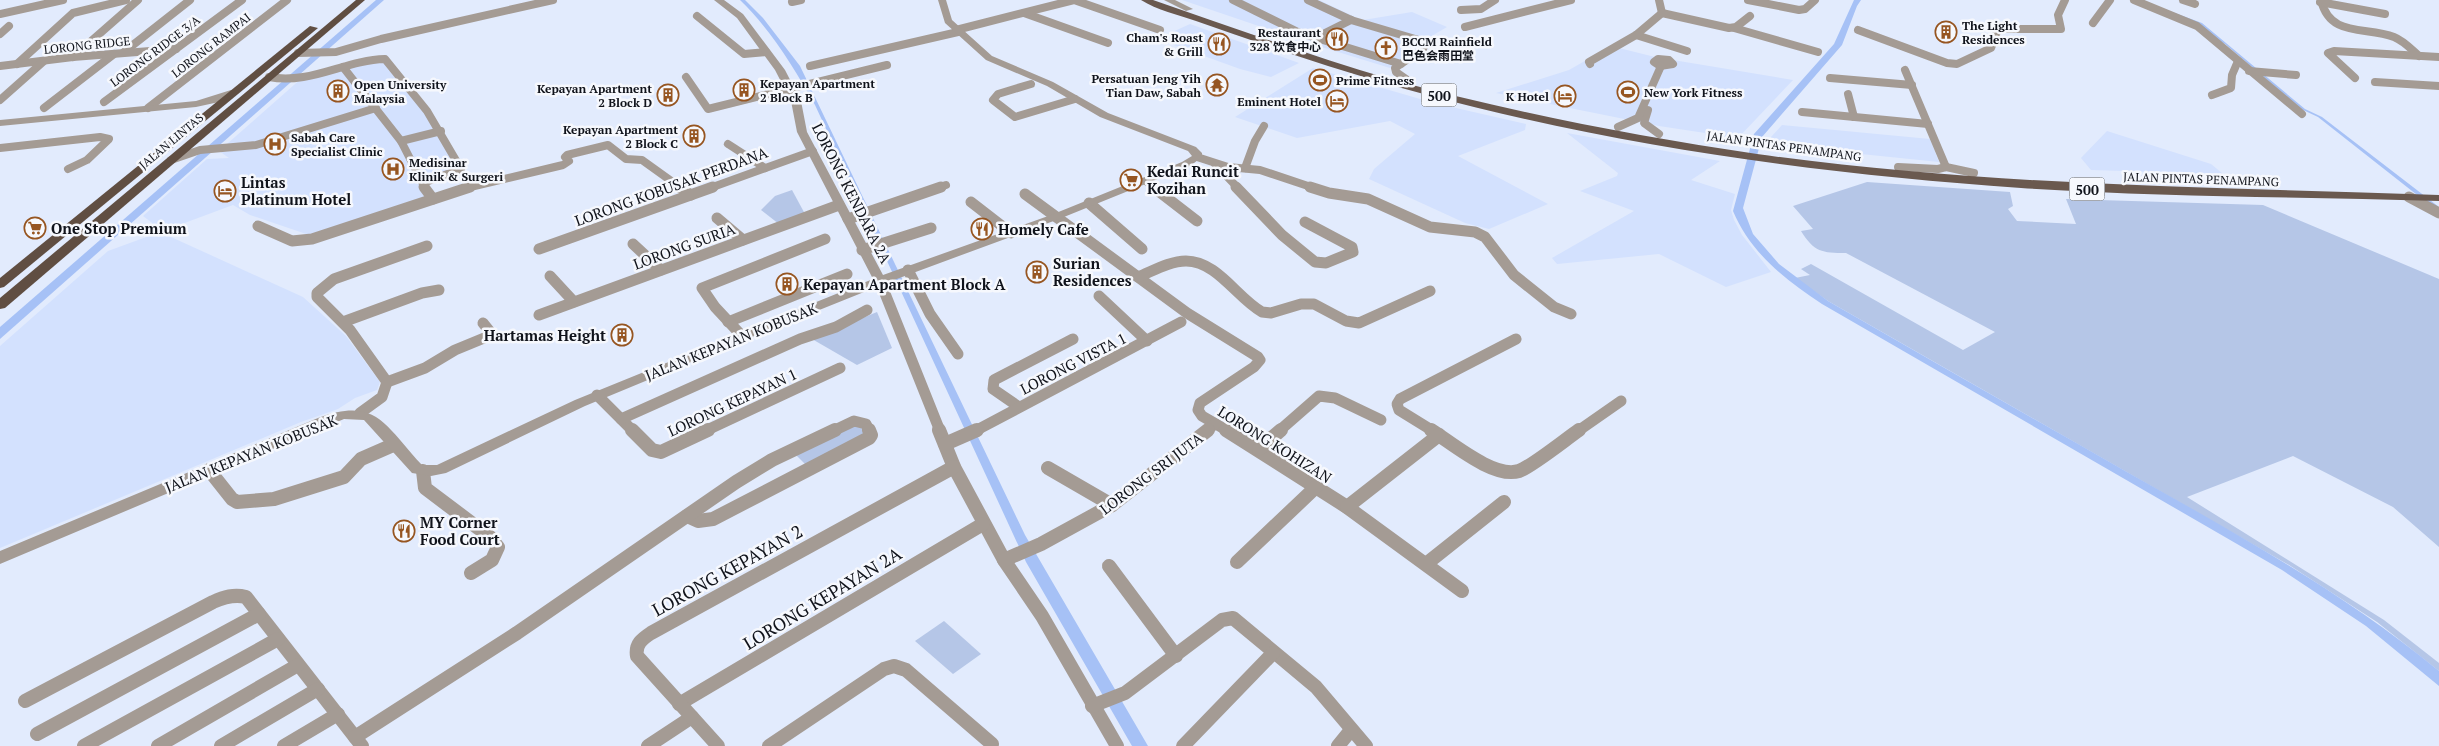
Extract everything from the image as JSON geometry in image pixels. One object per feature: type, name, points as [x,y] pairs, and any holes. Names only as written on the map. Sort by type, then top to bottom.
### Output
[{"type":"highway","name":"JALAN LINTAS","points":[[0,284],[231,92],[346,0]]},
{"type":"highway","name":"JALAN LINTAS","points":[[0,305],[360,0]]},
{"type":"highway","points":[[163,149],[180,146],[202,133]]},
{"type":"main road","name":"JALAN PINTAS PENAMPANG","points":[[1145,0],[1274,45],[1423,91],[1531,117],[1631,137],[1744,152],[1974,173],[2107,181],[2398,188],[2413,194],[2439,189]]},
{"type":"main road","name":"JALAN PINTAS PENAMPANG","points":[[1166,0],[1406,79],[1490,100],[1744,152]]},
{"type":"main road","name":"JALAN PINTAS PENAMPANG","points":[[1764,154],[1919,176],[2061,187],[2413,194],[2435,198]]},
{"type":"street","points":[[0,3],[4,13],[63,0]]},
{"type":"street","points":[[18,64],[73,13],[126,0]]},
{"type":"street","points":[[73,57],[138,0]]},
{"type":"street","points":[[124,52],[190,0]]},
{"type":"street","name":"LORONG RIDGE 3/A","points":[[104,102],[242,0]]},
{"type":"street","name":"LORONG RAMPAI","points":[[148,108],[287,0]]},
{"type":"street","points":[[298,53],[327,52],[553,0]]},
{"type":"street","name":"LORONG KENDARA 2A","points":[[718,0],[740,16],[790,89],[796,101],[800,125],[839,205],[852,218],[862,250],[885,279]]},
{"type":"street","points":[[792,2],[801,0]]},
{"type":"street","points":[[942,0],[946,17],[957,31],[989,58],[1050,84],[1104,116],[1192,149],[1197,153],[1197,157],[1214,163],[1232,168],[1260,170],[1329,193],[1373,200],[1430,227],[1475,232],[1485,237],[1514,275],[1554,307],[1570,314]]},
{"type":"street","points":[[810,66],[957,31],[1074,0],[1160,30]]},
{"type":"street","points":[[1233,0],[1294,30],[1400,64]]},
{"type":"street","points":[[1308,0],[1351,20],[1422,40],[1425,44],[1423,49],[1400,64],[1395,70],[1406,79]]},
{"type":"street","points":[[1461,10],[1481,9],[1495,0]]},
{"type":"street","points":[[1465,27],[1571,0]]},
{"type":"street","points":[[1659,0],[1662,13]]},
{"type":"street","points":[[1748,0],[1794,10],[1804,10],[1815,0]]},
{"type":"street","points":[[1858,30],[1947,63],[1957,64],[1991,48],[1998,29],[2061,29],[2063,27],[2058,15],[2065,0]]},
{"type":"street","points":[[2093,23],[2110,0]]},
{"type":"street","points":[[2134,0],[2197,26],[2302,114]]},
{"type":"street","points":[[2183,0],[2195,4]]},
{"type":"street","points":[[2385,14],[2320,1],[2322,8],[2335,22],[2342,26],[2395,38],[2420,56]]},
{"type":"street","points":[[1024,13],[1108,43]]},
{"type":"street","points":[[1662,13],[1734,28],[1818,52]]},
{"type":"street","points":[[1590,64],[1590,62],[1636,35],[1662,13]]},
{"type":"street","points":[[697,16],[743,53],[748,55],[765,51]]},
{"type":"street","points":[[1734,28],[1750,16]]},
{"type":"street","points":[[1315,38],[1351,20]]},
{"type":"street","points":[[0,34],[9,26]]},
{"type":"street","points":[[1636,35],[1687,51]]},
{"type":"street","name":"LORONG RIDGE","points":[[0,66],[124,52],[176,49]]},
{"type":"street","points":[[2354,78],[2328,52],[2439,58]]},
{"type":"street","points":[[44,108],[114,54]]},
{"type":"street","points":[[269,77],[280,81],[296,80],[343,67],[384,59],[406,82],[441,131],[461,169],[423,183]]},
{"type":"street","points":[[0,100],[44,61]]},
{"type":"street","points":[[2212,95],[2231,88],[2232,74],[2238,61]]},
{"type":"street","points":[[686,78],[708,109],[887,65]]},
{"type":"street","points":[[1618,127],[1638,118],[1663,66],[1644,119],[1646,126],[1659,134]]},
{"type":"street","points":[[343,67],[401,141],[432,199]]},
{"type":"street","points":[[1905,70],[1946,166]]},
{"type":"street","points":[[2249,71],[2296,75]]},
{"type":"street","points":[[1830,78],[1912,85]]},
{"type":"street","points":[[2375,82],[2439,86]]},
{"type":"street","points":[[1031,84],[998,94],[993,100],[1010,116],[1015,117],[1075,99]]},
{"type":"street","points":[[0,123],[196,104],[215,100],[231,92]]},
{"type":"street","points":[[1848,94],[1854,117]]},
{"type":"street","points":[[196,104],[207,108],[203,117]]},
{"type":"street","points":[[171,160],[204,148],[256,146],[374,106]]},
{"type":"street","points":[[1802,112],[1928,124]]},
{"type":"street","points":[[1246,168],[1264,126]]},
{"type":"street","points":[[401,141],[441,131]]},
{"type":"street","points":[[202,133],[204,148]]},
{"type":"street","points":[[2,150],[100,137],[109,139],[87,160],[68,170]]},
{"type":"street","points":[[728,144],[765,168]]},
{"type":"street","points":[[258,226],[292,241],[303,240],[469,187],[563,165],[569,162],[565,157],[567,155],[608,145],[612,146],[626,159],[642,160],[691,195]]},
{"type":"street","name":"LORONG KOBUSAK PERDANA","points":[[539,249],[813,151]]},
{"type":"street","name":"JALAN KEPAYAN KOBUSAK","points":[[424,471],[441,469],[454,464],[597,396],[742,336],[906,271],[1055,217],[1146,181],[1186,164],[1197,157]]},
{"type":"street","points":[[1214,163],[1282,235],[1315,262],[1326,263],[1353,252],[1352,247],[1305,222]]},
{"type":"street","points":[[1898,167],[1938,169],[1946,166],[1974,173]]},
{"type":"street","points":[[1146,181],[1197,221]]},
{"type":"street","points":[[852,218],[946,185]]},
{"type":"street","name":"LORONG KOHIZAN","points":[[1025,194],[1187,313],[1258,357],[1260,360],[1254,367],[1200,403],[1199,413],[1259,448],[1346,507],[1462,591]]},
{"type":"street","points":[[2413,194],[2439,213]]},
{"type":"street","points":[[971,202],[1011,233]]},
{"type":"street","points":[[1090,203],[1142,249]]},
{"type":"street","name":"LORONG SURIA","points":[[539,315],[839,205]]},
{"type":"street","points":[[717,218],[743,240]]},
{"type":"street","points":[[862,250],[931,228]]},
{"type":"street","points":[[742,336],[728,322],[702,289],[703,286],[825,239]]},
{"type":"street","points":[[633,244],[661,270]]},
{"type":"street","points":[[427,246],[334,279],[319,289],[317,298],[343,322],[387,382],[384,395],[360,413],[369,417],[417,470],[424,471],[422,478],[425,488],[490,537],[498,547],[498,553],[494,558],[471,573]]},
{"type":"street","points":[[1138,278],[1178,263],[1193,262],[1223,281],[1262,311],[1270,313],[1309,304],[1322,307],[1341,320],[1353,323],[1359,323],[1430,291]]},
{"type":"street","points":[[906,271],[930,314],[958,354]]},
{"type":"street","points":[[728,322],[847,274]]},
{"type":"street","points":[[550,276],[574,302]]},
{"type":"street","points":[[885,279],[954,467],[983,524],[1097,704],[1117,746]]},
{"type":"street","points":[[343,322],[422,293],[439,290]]},
{"type":"street","points":[[1099,296],[1147,341]]},
{"type":"street","points":[[621,419],[800,339],[841,325],[867,310]]},
{"type":"street","name":"LORONG VISTA 1","points":[[945,444],[964,438],[1181,322]]},
{"type":"street","points":[[387,382],[426,368],[462,346],[489,336],[491,333],[483,323]]},
{"type":"street","points":[[1019,407],[993,389],[994,380],[1073,339]]},
{"type":"street","points":[[1516,339],[1400,399],[1397,404],[1399,410],[1491,468],[1505,473],[1520,471],[1621,401]]},
{"type":"street","name":"LORONG KEPAYAN 1","points":[[597,396],[652,450],[661,452],[840,368]]},
{"type":"street","points":[[1259,448],[1320,396],[1336,398],[1381,420]]},
{"type":"street","name":"JALAN KEPAYAN KOBUSAK","points":[[0,558],[338,416],[360,413]]},
{"type":"street","points":[[25,701],[224,597],[238,595],[246,597],[359,743],[687,516],[772,460],[854,422],[866,424],[871,435],[869,438],[811,469],[713,519],[698,521],[687,516]]},
{"type":"street","name":"LORONG SRI JUTA","points":[[1006,559],[1041,544],[1112,506],[1216,424]]},
{"type":"street","points":[[1346,507],[1439,436]]},
{"type":"street","points":[[209,470],[232,498],[238,502],[274,499],[291,496],[344,477],[361,459],[393,445]]},
{"type":"street","name":"LORONG KEPAYAN 2","points":[[718,746],[637,656],[636,650],[643,639],[651,632],[954,467]]},
{"type":"street","points":[[1048,468],[1112,506]]},
{"type":"street","points":[[1237,562],[1316,487]]},
{"type":"street","points":[[1426,564],[1504,502]]},
{"type":"street","name":"LORONG KEPAYAN 2A","points":[[679,704],[983,524]]},
{"type":"street","points":[[1108,566],[1176,656]]},
{"type":"street","points":[[37,734],[259,614]]},
{"type":"street","points":[[1097,704],[1125,693],[1227,618],[1238,620],[1273,653],[1316,686],[1366,746]]},
{"type":"street","points":[[84,746],[278,639]]},
{"type":"street","points":[[1183,746],[1273,653]]},
{"type":"street","points":[[158,746],[298,665]]},
{"type":"street","points":[[769,746],[884,669],[894,666],[906,670],[992,744]]},
{"type":"street","points":[[220,746],[318,689]]},
{"type":"street","points":[[284,746],[338,714]]},
{"type":"street","points":[[648,746],[692,717]]},
{"type":"street","points":[[1338,746],[1351,730]]},
{"type":"shaded area","points":[[376,0],[384,0],[0,339],[0,327]]},
{"type":"shaded area","points":[[740,0],[745,0],[763,18],[800,66],[1025,535],[1148,746],[1132,746],[1026,562],[815,105],[772,37]]},
{"type":"shaded area","points":[[1182,0],[1319,0],[1355,17],[1327,34],[1357,21],[1412,12],[1447,27],[1423,41],[1427,46],[1390,68],[1299,40],[1313,36],[1297,39]]},
{"type":"shaded area","points":[[1854,0],[1861,0],[1842,45],[1762,137],[1743,208],[1753,234],[1779,264],[1828,301],[2208,518],[2327,589],[2402,642],[2439,671],[2439,686],[2366,626],[2282,570],[1822,304],[1782,275],[1759,252],[1740,226],[1733,211],[1754,134],[1834,44]]},
{"type":"shaded area","points":[[2145,2],[2202,23],[2305,109],[2322,117],[2439,207],[2426,202],[2318,117],[2301,109],[2225,44]]},
{"type":"shaded area","points":[[1190,24],[1299,63],[1271,77],[1240,69],[1157,39]]},
{"type":"shaded area","points":[[1611,46],[1655,57],[1793,80],[1738,138],[1659,126],[1496,93],[1569,70]]},
{"type":"shaded area","points":[[386,55],[443,131],[465,172],[427,183],[435,197],[315,237],[250,215],[233,205],[163,231],[143,216],[207,159],[229,158],[275,190],[219,151],[303,77]]},
{"type":"shaded area","points":[[1313,68],[1434,103],[1526,124],[1525,130],[1458,156],[1548,204],[1489,229],[1465,223],[1369,179],[1374,169],[1415,134],[1390,121],[1297,138],[1235,117]]},
{"type":"shaded area","points":[[1782,125],[1930,139],[1939,162],[1772,145],[1771,137]]},
{"type":"shaded area","points":[[2107,131],[2211,164],[2223,174],[2091,170],[2081,158]]},
{"type":"shaded area","points":[[1567,133],[1720,161],[1691,180],[1735,194],[1731,210],[1734,220],[1742,235],[1771,272],[1726,287],[1659,254],[1557,264],[1552,258],[1634,211],[1580,191],[1617,176],[1618,173]]},
{"type":"shaded area","points":[[1867,182],[2010,192],[2013,206],[2008,209],[2017,221],[2076,224],[2066,199],[2263,205],[2439,279],[2439,547],[2393,507],[2293,456],[2187,497],[2384,620],[2439,663],[2439,671],[2377,622],[2289,565],[1828,301],[1795,278],[1810,275],[1801,269],[1811,264],[1963,350],[1995,332],[1846,253],[1825,252],[1810,243],[1801,231],[1813,229],[1793,206]]},
{"type":"shaded area","points":[[792,190],[805,214],[779,224],[761,210],[775,196]]},
{"type":"shaded area","points":[[160,232],[303,297],[346,336],[380,382],[377,390],[355,398],[338,409],[301,422],[0,548],[0,346],[108,251]]},
{"type":"shaded area","points":[[877,312],[892,348],[857,365],[812,339]]},
{"type":"shaded area","points":[[855,424],[863,428],[865,436],[808,467],[794,453]]},
{"type":"shaded area","points":[[944,621],[981,654],[953,674],[915,641]]},
{"type":"place","name":"The Light Residences","points":[[1946,32]]},
{"type":"place","name":"Restaurant 328 饮食中心","points":[[1337,39]]},
{"type":"place","name":"Cham's Roast & Grill","points":[[1219,44]]},
{"type":"place","name":"BCCM Rainfield 巴色会雨田堂","points":[[1386,48]]},
{"type":"place","name":"Prime Fitness","points":[[1320,80]]},
{"type":"place","name":"Persatuan Jeng Yih Tian Daw, Sabah","points":[[1217,85]]},
{"type":"place","name":"Kepayan Apartment 2 Block B","points":[[744,90]]},
{"type":"place","name":"Open University Malaysia","points":[[338,91]]},
{"type":"place","name":"New York Fitness","points":[[1628,92]]},
{"type":"place","name":"Kepayan Apartment 2 Block D","points":[[668,95]]},
{"type":"place","name":"K Hotel","points":[[1565,96]]},
{"type":"place","name":"Eminent Hotel","points":[[1337,101]]},
{"type":"place","name":"Kepayan Apartment 2 Block C","points":[[694,136]]},
{"type":"place","name":"Sabah Care Specialist Clinic","points":[[275,144]]},
{"type":"place","name":"Medisinar Klinik & Surgeri","points":[[393,169]]},
{"type":"place","name":"Kedai Runcit Kozihan","points":[[1131,180]]},
{"type":"place","name":"Lintas Platinum Hotel","points":[[225,191]]},
{"type":"place","name":"One Stop Premium","points":[[35,228]]},
{"type":"place","name":"Homely Cafe","points":[[982,229]]},
{"type":"place","name":"Surian Residences","points":[[1037,272]]},
{"type":"place","name":"Kepayan Apartment Block A","points":[[787,284]]},
{"type":"place","name":"Hartamas Height","points":[[622,335]]},
{"type":"place","name":"MY Corner Food Court","points":[[404,531]]}]
